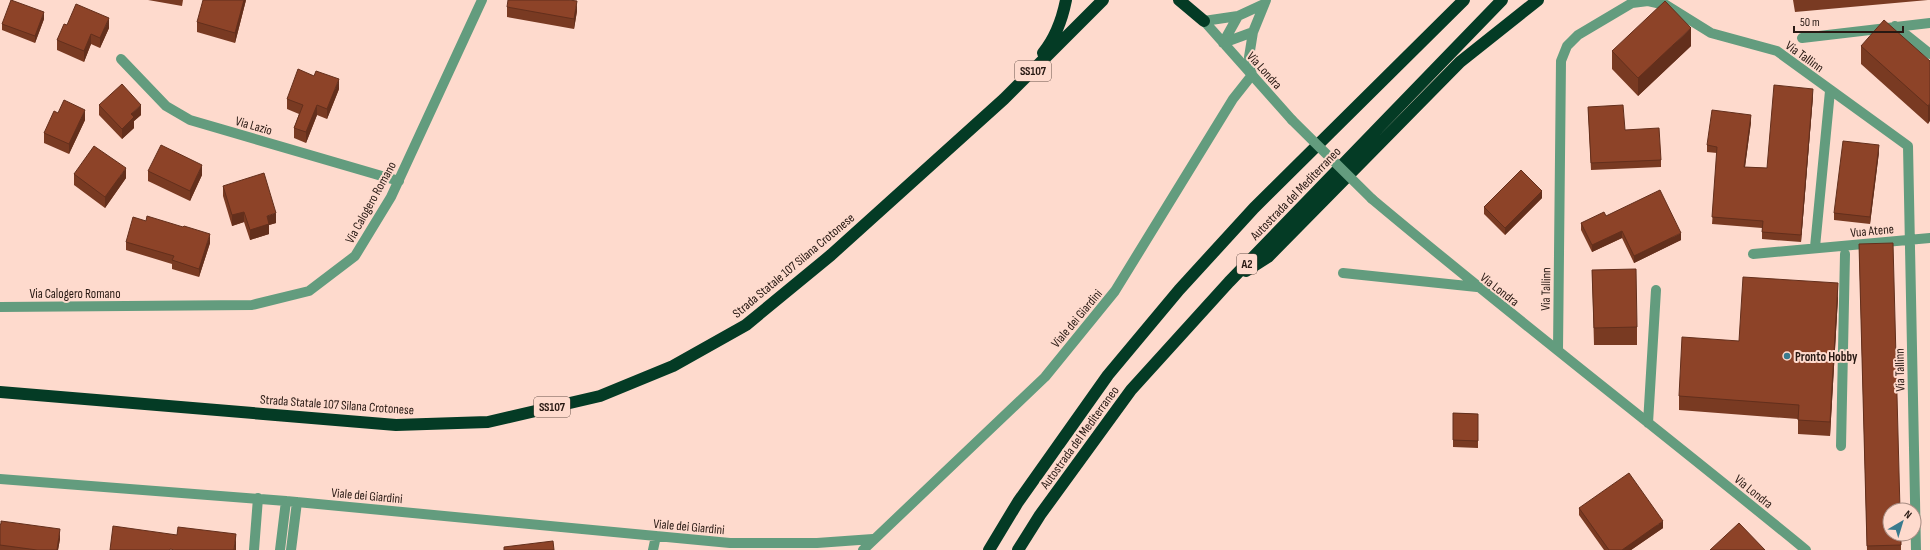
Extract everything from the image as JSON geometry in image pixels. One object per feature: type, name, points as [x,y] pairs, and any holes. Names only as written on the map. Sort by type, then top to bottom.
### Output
[{"type":"highway","points":[[1004,99],[1050,45],[1062,20],[1066,0]]},
{"type":"highway","name":"Strada Statale 107 Silana Crotonese","points":[[0,392],[396,424],[488,422],[600,396],[673,366],[746,325],[832,255],[1004,99],[1062,43],[1103,0]]},
{"type":"highway","points":[[1062,43],[1112,0]]},
{"type":"highway","name":"Autostrada del Mediterraneo","points":[[1018,550],[1040,515],[1131,390],[1229,282],[1502,0]]},
{"type":"highway","points":[[1229,282],[1268,257],[1460,62],[1538,0]]},
{"type":"highway","points":[[1184,2],[1204,21]]},
{"type":"highway","name":"Autostrada del Mediterraneo","points":[[989,550],[1018,502],[1108,375],[1179,290],[1254,208],[1461,2]]},
{"type":"street","name":"Via Calogero Romano","points":[[0,306],[252,305],[309,291],[355,256],[391,197],[482,0]]},
{"type":"street","name":"Via Tallinn","points":[[1558,350],[1561,61],[1567,46],[1578,35],[1632,3],[1648,1],[1666,5],[1711,33],[1777,51],[1830,91],[1908,146],[1916,550]]},
{"type":"street","points":[[1204,21],[1238,16],[1265,2]]},
{"type":"street","points":[[1252,75],[1249,57],[1253,32],[1265,2]]},
{"type":"street","points":[[1223,43],[1238,16]]},
{"type":"street","name":"Via Londra","points":[[1204,21],[1292,120],[1372,199],[1477,287],[1558,350],[1806,550]]},
{"type":"street","points":[[1802,38],[1930,23]]},
{"type":"street","points":[[1895,26],[1930,54]]},
{"type":"street","points":[[1223,43],[1253,32]]},
{"type":"street","name":"Via Lazio","points":[[121,59],[166,106],[190,120],[399,181]]},
{"type":"street","name":"Viale dei Giardini","points":[[863,550],[1045,377],[1115,291],[1233,100],[1252,75]]},
{"type":"street","points":[[1815,248],[1830,91]]},
{"type":"street","name":"Vua Atene","points":[[1753,254],[1930,238]]},
{"type":"street","points":[[1841,446],[1845,254]]},
{"type":"street","points":[[1343,273],[1477,287]]},
{"type":"street","points":[[1648,423],[1656,290]]},
{"type":"street","name":"Viale dei Giardini","points":[[0,479],[286,500],[730,543],[817,543],[873,539]]},
{"type":"street","points":[[254,550],[258,498]]},
{"type":"street","points":[[280,550],[286,500]]},
{"type":"street","points":[[291,550],[297,502]]},
{"type":"street","points":[[653,550],[656,536]]},
{"type":"street","name":"Viale dei Giardini","points":[[730,543],[739,550]]},
{"type":"building","points":[[11,0],[44,12],[35,36],[2,24]]},
{"type":"building","points":[[203,0],[244,0],[235,33],[197,22]]},
{"type":"building","points":[[508,0],[577,1],[574,19],[507,7]]},
{"type":"building","points":[[1665,1],[1691,28],[1638,78],[1612,51]]},
{"type":"building","points":[[76,4],[109,18],[100,38],[91,34],[84,51],[57,40],[64,24],[67,25]]},
{"type":"building","points":[[1884,20],[1930,61],[1930,103],[1928,106],[1861,46]]},
{"type":"building","points":[[298,69],[314,76],[316,71],[339,79],[327,109],[317,105],[306,132],[294,128],[303,105],[287,99]]},
{"type":"building","points":[[122,84],[141,105],[131,114],[134,117],[122,129],[99,105]]},
{"type":"building","points":[[1774,85],[1813,89],[1801,235],[1762,232],[1763,221],[1712,217],[1717,147],[1707,145],[1712,110],[1751,115],[1744,167],[1767,168]]},
{"type":"building","points":[[64,100],[85,110],[69,144],[44,133],[54,111],[58,113]]},
{"type":"building","points":[[1623,105],[1625,130],[1659,128],[1661,160],[1591,163],[1588,107]]},
{"type":"building","points":[[1843,141],[1879,145],[1870,217],[1834,213]]},
{"type":"building","points":[[161,145],[202,165],[190,191],[148,171]]},
{"type":"building","points":[[94,146],[126,168],[105,197],[74,174]]},
{"type":"building","points":[[1521,170],[1542,191],[1505,228],[1484,207]]},
{"type":"building","points":[[264,173],[276,213],[267,216],[269,224],[250,230],[244,212],[232,215],[223,186]]},
{"type":"building","points":[[1660,190],[1681,233],[1634,256],[1622,231],[1592,245],[1581,223],[1604,212],[1606,216]]},
{"type":"building","points":[[147,216],[210,234],[199,269],[172,260],[174,256],[126,242],[133,217],[146,221]]},
{"type":"building","points":[[1893,243],[1900,502],[1882,502],[1882,542],[1901,542],[1901,545],[1867,546],[1859,244]]},
{"type":"building","points":[[1636,269],[1637,327],[1594,328],[1592,270]]},
{"type":"building","name":"Pronto Hobby","points":[[1743,277],[1838,283],[1830,422],[1798,420],[1799,405],[1679,396],[1682,337],[1739,341]]},
{"type":"building","points":[[1453,413],[1478,414],[1478,441],[1453,440]]},
{"type":"building","points":[[1629,473],[1663,521],[1622,550],[1609,550],[1579,508]]},
{"type":"building","points":[[1,521],[60,529],[57,550],[37,550],[0,545]]},
{"type":"building","points":[[1739,523],[1765,550],[1710,550]]},
{"type":"building","points":[[113,526],[177,535],[178,527],[236,534],[234,550],[110,550]]},
{"type":"building","points":[[553,541],[554,550],[504,550],[504,547]]},
{"type":"place","name":"Pronto Hobby","points":[[1787,356]]}]
